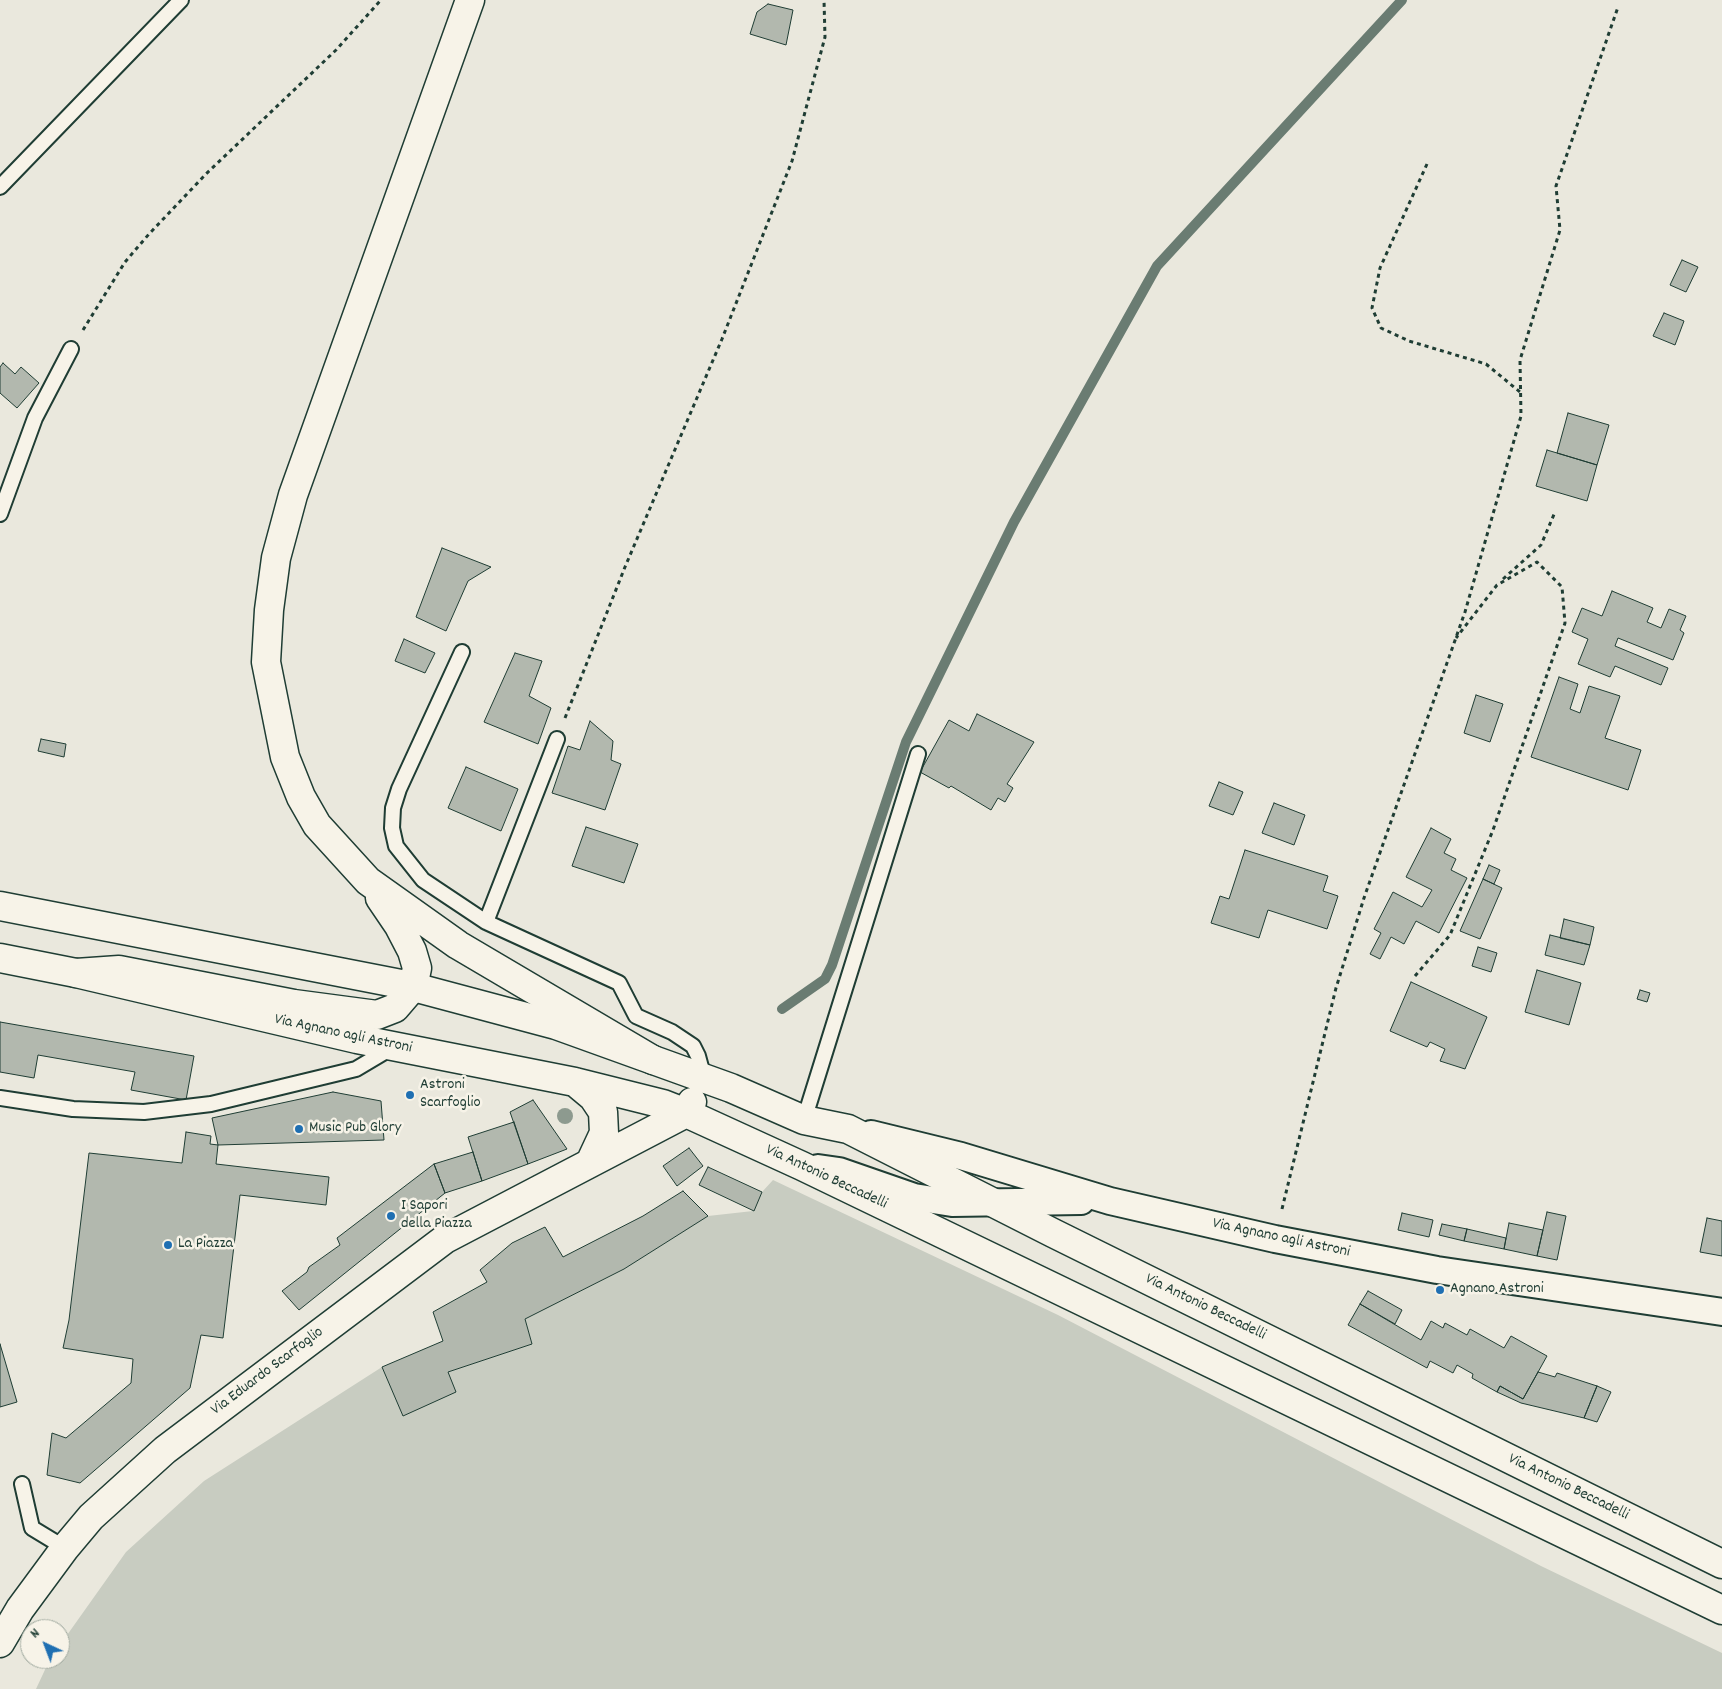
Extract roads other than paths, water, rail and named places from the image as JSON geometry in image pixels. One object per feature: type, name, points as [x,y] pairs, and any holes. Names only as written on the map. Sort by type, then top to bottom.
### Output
[{"type":"main road","points":[[76,973],[119,970],[294,1004],[377,1015],[395,1008],[412,987],[417,968],[412,951],[399,926],[368,881],[317,825],[301,797],[284,757],[266,662],[269,610],[276,558],[293,495],[470,0]]},
{"type":"main road","points":[[368,881],[458,945],[653,1060]]},
{"type":"main road","points":[[0,906],[412,987],[556,1025],[693,1074],[686,1113]]},
{"type":"main road","name":"Via Agnano agli Astroni","points":[[0,958],[76,973],[394,1046],[575,1082],[663,1104],[686,1113]]},
{"type":"main road","name":"Via Antonio Beccadelli","points":[[693,1074],[804,1120],[848,1129],[1722,1564]]},
{"type":"main road","points":[[575,1082],[593,1097],[603,1112],[604,1133],[590,1163]]},
{"type":"main road","name":"Via Antonio Beccadelli","points":[[686,1113],[802,1166],[1722,1610]]},
{"type":"main road","name":"Via Eduardo Scarfoglio","points":[[0,1643],[20,1609],[64,1548],[91,1517],[165,1450],[429,1250],[465,1227],[686,1113]]},
{"type":"street","name":"Via Agnano agli Astroni","points":[[848,1129],[961,1156],[1110,1201],[1274,1239],[1437,1270],[1722,1312]]},
{"type":"street","points":[[802,1166],[839,1171],[914,1197],[952,1204],[990,1201],[1110,1201]]},
{"type":"lane","points":[[0,187],[181,0]]},
{"type":"lane","points":[[0,514],[35,418],[72,350]]},
{"type":"lane","points":[[462,652],[393,808],[392,828],[396,846],[423,880],[486,922],[620,983],[636,1016],[672,1032],[693,1046],[698,1056],[693,1074]]},
{"type":"lane","points":[[486,922],[557,739]]},
{"type":"lane","points":[[804,1120],[918,754]]},
{"type":"lane","points":[[0,1098],[73,1109],[144,1112],[211,1104],[356,1069],[394,1046]]},
{"type":"lane","points":[[22,1484],[32,1528],[64,1548]]},
{"type":"waterway","points":[[782,1009],[825,979],[832,965],[906,742],[1014,522],[1157,266],[1402,0]]},
{"type":"place","name":"Astroni Scarfoglio","points":[[410,1095]]},
{"type":"place","name":"Music Pub Glory","points":[[299,1129]]},
{"type":"place","name":"I Sapori della Piazza","points":[[391,1216]]},
{"type":"place","name":"La Piazza","points":[[168,1245]]},
{"type":"place","name":"Agnano Astroni","points":[[1440,1290]]}]
